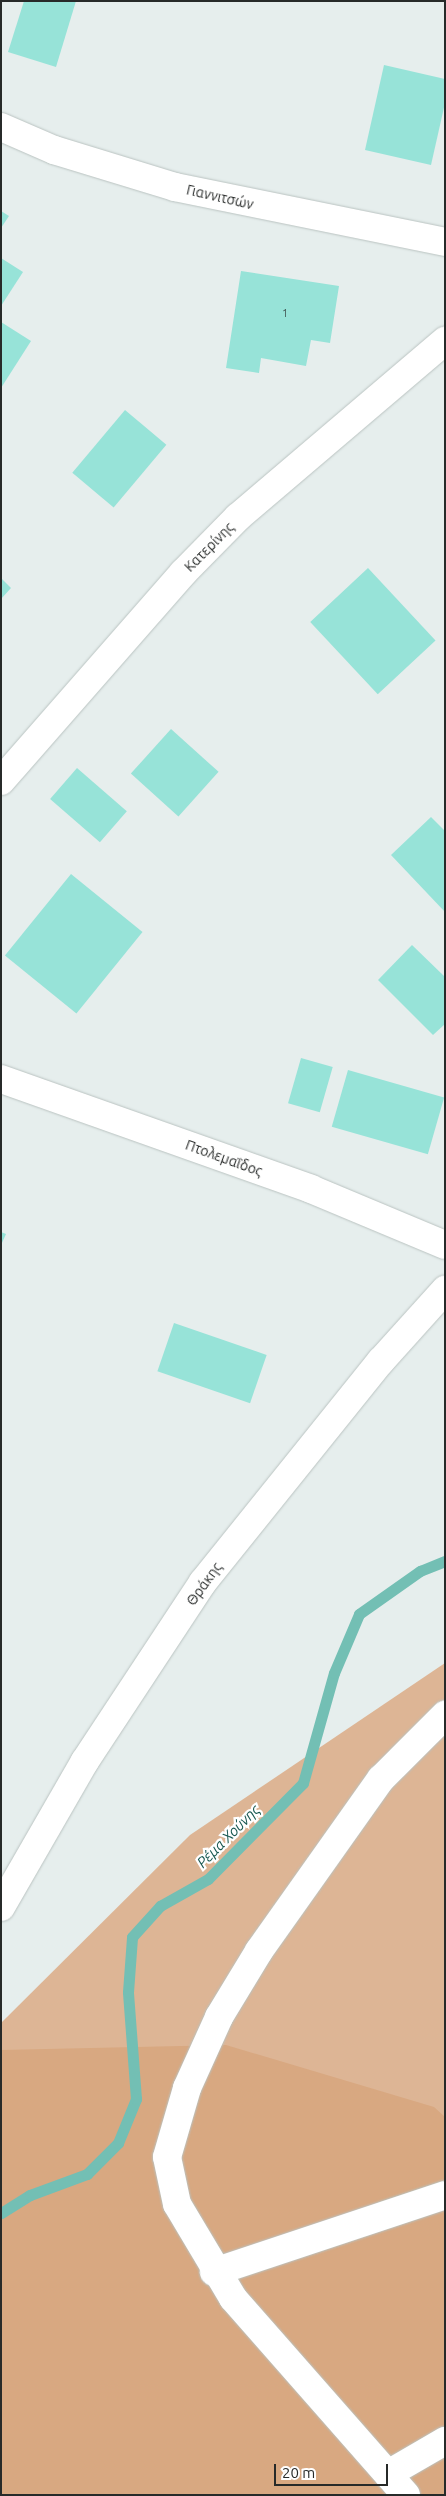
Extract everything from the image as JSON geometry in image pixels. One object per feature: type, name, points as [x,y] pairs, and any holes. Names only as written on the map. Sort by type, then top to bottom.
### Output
[{"type":"street","name":"Γιαννιτσών","points":[[1,128],[54,150],[175,187],[445,242]]},
{"type":"street","name":"Κατερίνης","points":[[1,781],[183,572],[238,517],[445,341]]},
{"type":"street","name":"Πτολεμαΐδος","points":[[1,1079],[311,1189],[445,1245]]},
{"type":"street","name":"Θράκης","points":[[1,1907],[85,1761],[203,1582],[381,1361],[445,1290]]},
{"type":"street","points":[[406,2495],[260,2333],[214,2272],[177,2204],[168,2176],[172,2129],[187,2088],[219,2017],[297,1894],[381,1779],[445,1715]]},
{"type":"street","points":[[214,2272],[445,2195]]},
{"type":"street","points":[[388,2474],[445,2441]]},
{"type":"shaded area","points":[[445,1663],[445,2495],[1,2495],[1,2023],[190,1835]]},
{"type":"shaded area","points":[[226,2045],[434,2107],[445,2117],[445,2495],[1,2495],[1,2050]]},
{"type":"building","points":[[24,1],[76,1],[56,67],[8,52]]},
{"type":"building","points":[[384,65],[445,79],[445,103],[431,165],[365,150]]},
{"type":"building","points":[[1,211],[9,216],[1,228]]},
{"type":"building","points":[[1,258],[23,272],[1,306]]},
{"type":"building","points":[[241,271],[339,286],[330,343],[311,340],[306,366],[261,358],[259,373],[226,368]]},
{"type":"building","points":[[1,322],[31,341],[1,388]]},
{"type":"building","points":[[125,410],[166,445],[114,508],[72,473]]},
{"type":"building","points":[[368,568],[436,640],[378,694],[310,622]]},
{"type":"building","points":[[1,578],[11,588],[1,599]]},
{"type":"building","points":[[171,729],[219,772],[178,816],[131,774]]},
{"type":"building","points":[[77,768],[127,811],[100,842],[50,799]]},
{"type":"building","points":[[431,817],[445,831],[445,912],[391,855]]},
{"type":"building","points":[[71,874],[142,932],[76,1013],[5,956]]},
{"type":"building","points":[[412,945],[445,977],[445,1024],[433,1035],[378,980]]},
{"type":"building","points":[[301,1058],[333,1067],[320,1112],[288,1103]]},
{"type":"building","points":[[348,1070],[444,1098],[428,1154],[332,1127]]},
{"type":"building","points":[[1,1232],[6,1234],[1,1245]]},
{"type":"building","points":[[174,1323],[267,1355],[250,1403],[157,1371]]},
{"type":"waterway","name":"Ρέμα Χούνης","points":[[1,2213],[30,2195],[87,2174],[118,2143],[136,2099],[128,1992],[132,1937],[160,1906],[208,1879],[303,1783],[334,1673],[359,1614],[420,1571],[445,1561]]}]
